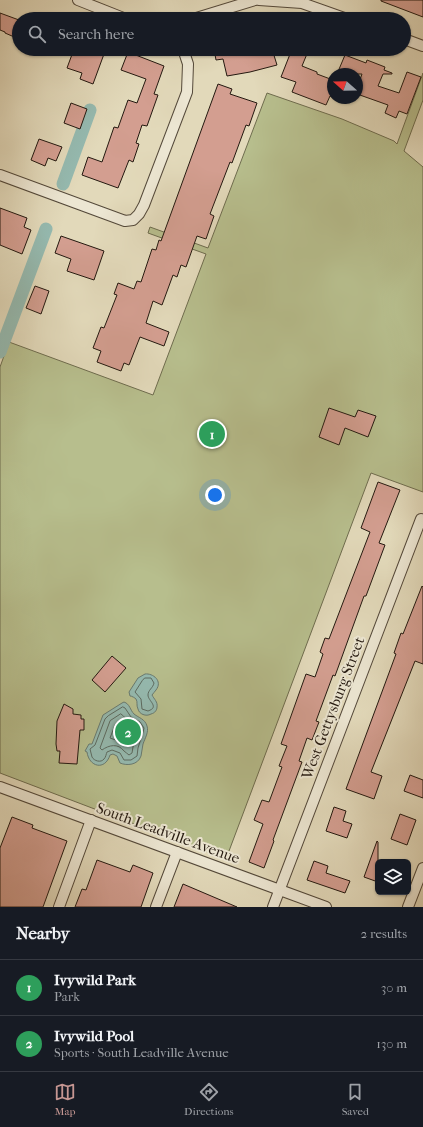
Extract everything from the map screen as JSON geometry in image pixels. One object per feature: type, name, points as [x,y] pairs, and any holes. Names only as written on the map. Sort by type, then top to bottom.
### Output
[{"type":"street","points":[[78,0],[108,12]]},
{"type":"street","points":[[216,12],[256,0]]},
{"type":"street","points":[[259,0],[302,3],[327,12]]},
{"type":"street","points":[[411,42],[423,46]]},
{"type":"street","points":[[0,176],[125,222],[133,220],[139,214],[144,205],[187,92],[188,64],[185,56]]},
{"type":"street","name":"West Gettysburg Street","points":[[273,907],[421,520]]},
{"type":"street","name":"South Leadville Avenue","points":[[1,789],[92,820],[326,907]]},
{"type":"street","points":[[59,907],[92,820]]},
{"type":"street","points":[[156,907],[176,852]]},
{"type":"street","points":[[408,907],[423,868]]},
{"type":"green space","points":[[423,73],[423,100],[404,151],[423,167],[423,492],[371,473],[226,859],[0,773],[0,367],[9,342],[153,395],[206,254],[148,233],[150,227],[208,248],[267,93],[342,119],[394,141],[397,144]]},
{"type":"water","points":[[145,674],[154,676],[158,681],[158,687],[152,695],[156,701],[157,709],[154,713],[149,715],[143,714],[139,711],[137,708],[136,699],[130,696],[129,692],[138,678]]},
{"type":"water","points":[[124,702],[128,704],[134,714],[142,719],[147,726],[147,733],[140,759],[132,764],[120,763],[117,756],[113,754],[110,755],[105,763],[101,765],[94,764],[85,751],[89,744],[92,744],[103,715]]},
{"type":"building","points":[[423,0],[423,17],[411,12],[381,1]]},
{"type":"building","points":[[0,13],[12,17],[12,36],[0,30]]},
{"type":"building","points":[[71,56],[103,56],[93,84],[80,79],[82,73],[67,68]]},
{"type":"building","points":[[126,56],[138,56],[164,66],[154,94],[158,95],[147,126],[142,125],[136,143],[139,144],[133,162],[129,160],[118,188],[82,175],[88,157],[102,162],[114,127],[118,128],[128,100],[137,103],[146,79],[121,70]]},
{"type":"building","points":[[215,56],[274,56],[277,65],[227,76],[223,59],[216,60]]},
{"type":"building","points":[[289,56],[306,56],[302,66],[327,78],[326,105],[292,92],[296,82],[281,77]]},
{"type":"building","points":[[345,56],[366,63],[367,60],[385,67],[384,70],[392,74],[383,74],[378,86],[399,93],[407,72],[421,77],[407,114],[399,111],[396,118],[385,113],[388,105],[363,96],[363,68],[340,68]]},
{"type":"building","points":[[218,84],[232,89],[230,94],[257,103],[249,126],[246,125],[232,163],[230,162],[210,214],[214,216],[206,239],[197,236],[186,267],[181,265],[177,277],[173,275],[162,305],[153,301],[146,323],[169,332],[164,346],[140,337],[129,365],[124,363],[121,371],[97,362],[101,351],[93,348],[101,327],[104,328],[117,295],[114,294],[118,283],[134,289],[137,281],[141,282],[152,249],[156,250],[159,240],[161,241]]},
{"type":"building","points":[[71,103],[87,109],[80,129],[64,123]]},
{"type":"building","points":[[39,139],[62,147],[56,161],[48,158],[45,166],[31,160]]},
{"type":"building","points":[[0,208],[27,218],[24,227],[31,230],[22,254],[0,245]]},
{"type":"building","points":[[61,236],[104,251],[94,280],[67,271],[71,259],[55,253]]},
{"type":"building","points":[[35,286],[49,291],[41,314],[26,308]]},
{"type":"building","points":[[329,408],[355,417],[358,410],[376,416],[368,437],[345,428],[339,445],[319,437]]},
{"type":"building","points":[[378,482],[400,490],[379,543],[385,545],[366,596],[364,596],[335,676],[333,675],[316,721],[319,722],[312,740],[307,738],[299,761],[302,762],[264,868],[249,862],[263,824],[254,820],[262,800],[269,802],[282,767],[279,766],[287,746],[281,744],[306,674],[315,677],[323,654],[320,652],[325,638],[329,639],[370,532],[361,528]]},
{"type":"building","points":[[422,586],[423,664],[415,661],[371,772],[382,776],[374,799],[346,789],[396,654],[394,653],[401,633],[403,634]]},
{"type":"building","points":[[112,656],[126,668],[105,692],[92,680]]},
{"type":"building","points":[[64,704],[73,709],[73,714],[81,715],[81,719],[84,719],[84,730],[80,730],[77,764],[59,763],[60,751],[57,751],[56,744],[57,721]]},
{"type":"building","points":[[410,775],[423,780],[423,798],[404,791]]},
{"type":"building","points":[[334,807],[346,811],[343,821],[352,824],[347,838],[326,831]]},
{"type":"building","points":[[400,814],[416,820],[407,845],[391,839]]},
{"type":"building","points":[[12,817],[33,825],[32,828],[67,841],[43,907],[0,907],[0,848]]},
{"type":"building","points":[[377,841],[378,859],[375,859],[375,881],[364,877]]},
{"type":"building","points":[[97,860],[130,872],[133,865],[153,873],[141,907],[75,907],[82,889],[86,890]]},
{"type":"building","points":[[314,861],[328,866],[326,873],[350,881],[345,893],[307,880]]},
{"type":"building","points":[[183,884],[237,907],[174,907]]},
{"type":"waterway","points":[[63,184],[90,110]]},
{"type":"waterway","points":[[0,352],[46,229]]},
{"type":"place","name":"Ivywild Park","points":[[212,434]]},
{"type":"place","name":"Ivywild Pool","points":[[128,732]]}]
